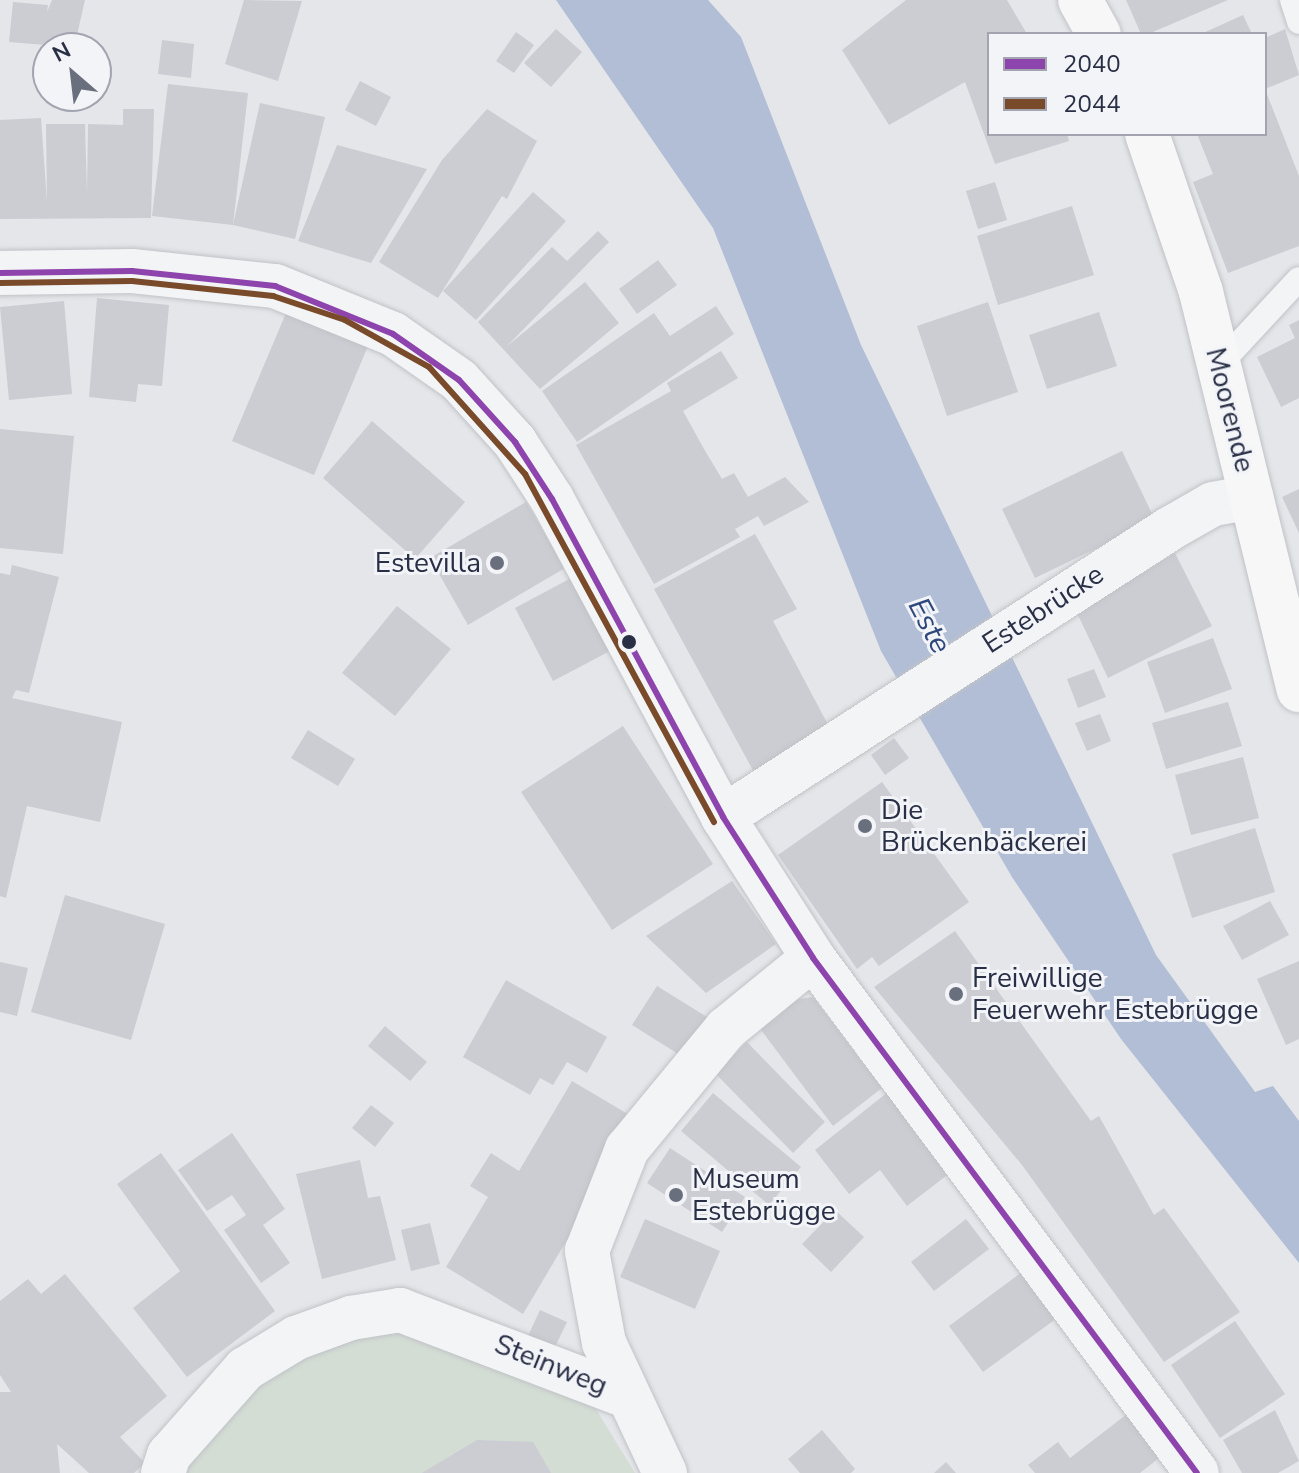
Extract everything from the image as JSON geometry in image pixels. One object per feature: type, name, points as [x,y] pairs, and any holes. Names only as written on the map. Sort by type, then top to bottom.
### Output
[{"type":"street","points":[[1080,0],[1098,32]]},
{"type":"street","name":"Moorende","points":[[1148,136],[1219,365],[1251,497],[1293,637],[1299,690]]},
{"type":"street","points":[[0,273],[132,271],[275,286],[349,311],[435,359],[496,419],[533,469],[723,817],[813,958],[1197,1473]]},
{"type":"street","name":"Estebrücke","points":[[723,817],[1013,627],[1213,504],[1251,497]]},
{"type":"street","name":"Steinweg","points":[[624,1395],[604,1343],[587,1251],[605,1196],[627,1149],[726,1029],[813,958]]},
{"type":"street","name":"Steinweg","points":[[163,1473],[169,1455],[245,1369],[296,1338],[351,1318],[400,1310],[431,1319],[624,1395]]},
{"type":"street","points":[[624,1395],[665,1473]]},
{"type":"lane","points":[[1292,0],[1299,22]]},
{"type":"lane","points":[[1219,365],[1299,279]]},
{"type":"shaded area","points":[[398,1329],[594,1406],[635,1473],[179,1473],[232,1397],[313,1344]]},
{"type":"water","name":"Este","points":[[556,0],[708,0],[741,37],[861,345],[1156,955],[1255,1092],[1273,1086],[1299,1121],[1299,1263],[1121,1039],[1012,877],[881,651],[713,228]]},
{"type":"building","points":[[52,0],[85,0],[78,32],[32,32],[32,44],[9,42],[13,2],[48,5],[47,12]]},
{"type":"building","points":[[244,0],[302,1],[278,81],[225,64]]},
{"type":"building","points":[[906,0],[1007,0],[1026,32],[987,32],[987,136],[1068,136],[1069,141],[995,164],[965,82],[889,125],[842,50]]},
{"type":"building","points":[[1126,0],[1228,0],[1153,32],[1140,32]]},
{"type":"building","points":[[1243,15],[1251,32],[1205,32]]},
{"type":"building","points":[[556,29],[582,52],[551,87],[524,63]]},
{"type":"building","points":[[1285,29],[1299,75],[1267,88],[1267,37]]},
{"type":"building","points":[[516,32],[534,45],[514,73],[496,61]]},
{"type":"building","points":[[162,40],[194,44],[191,78],[158,74]]},
{"type":"building","points":[[360,81],[391,97],[376,126],[345,110]]},
{"type":"building","points":[[168,84],[248,93],[233,225],[152,216]]},
{"type":"building","points":[[1267,94],[1299,176],[1299,246],[1228,273],[1193,182],[1213,174],[1198,136],[1267,136]]},
{"type":"building","points":[[260,103],[325,117],[295,239],[233,225]]},
{"type":"building","points":[[123,109],[154,109],[151,218],[0,219],[0,120],[41,118],[47,202],[46,124],[85,124],[87,194],[88,124],[123,125]]},
{"type":"building","points":[[487,109],[537,141],[507,199],[502,196],[438,298],[379,262],[442,160]]},
{"type":"building","points":[[337,145],[427,169],[371,263],[298,241]]},
{"type":"building","points":[[995,182],[1007,220],[978,229],[966,191]]},
{"type":"building","points":[[533,192],[566,221],[476,320],[443,291]]},
{"type":"building","points":[[1072,206],[1094,275],[998,305],[977,236]]},
{"type":"building","points":[[598,231],[609,242],[507,346],[585,282],[619,323],[540,389],[478,322],[552,247],[567,261]]},
{"type":"building","points":[[658,260],[677,285],[637,314],[619,289]]},
{"type":"building","points":[[97,298],[169,305],[162,386],[138,384],[136,402],[89,397]]},
{"type":"building","points":[[64,301],[72,394],[9,400],[0,307]]},
{"type":"building","points":[[988,302],[1018,392],[947,416],[917,326]]},
{"type":"building","points":[[716,306],[734,334],[577,442],[542,391],[654,313],[670,336]]},
{"type":"building","points":[[1099,312],[1117,366],[1047,389],[1029,335]]},
{"type":"building","points":[[286,313],[368,346],[314,475],[232,441]]},
{"type":"building","points":[[1299,320],[1299,398],[1281,407],[1257,357],[1295,338],[1289,325]]},
{"type":"building","points":[[721,351],[738,378],[683,411],[704,449],[722,479],[734,473],[748,497],[785,477],[809,502],[764,526],[758,516],[735,529],[740,537],[654,584],[576,445],[671,391],[667,383]]},
{"type":"building","points":[[372,421],[465,502],[415,559],[323,478]]},
{"type":"building","points":[[0,429],[74,436],[63,554],[0,548]]},
{"type":"building","points":[[1122,451],[1155,520],[1035,578],[1002,509]]},
{"type":"building","points":[[1299,489],[1299,533],[1282,497]]},
{"type":"building","name":"Estevilla","points":[[526,502],[565,568],[468,625],[430,558]]},
{"type":"building","points":[[755,534],[797,609],[773,621],[833,734],[755,774],[654,589]]},
{"type":"building","points":[[1175,553],[1212,626],[1108,678],[1077,613]]},
{"type":"building","points":[[12,565],[59,577],[29,693],[16,690],[12,698],[122,722],[100,822],[27,806],[6,898],[0,896],[0,573],[10,575]]},
{"type":"building","points":[[573,577],[612,650],[553,681],[515,608]]},
{"type":"building","points":[[397,606],[451,649],[395,716],[342,673]]},
{"type":"building","points":[[1213,638],[1232,689],[1165,713],[1147,662]]},
{"type":"building","points":[[1094,669],[1106,697],[1078,708],[1067,679]]},
{"type":"building","points":[[1228,702],[1242,746],[1166,769],[1152,723]]},
{"type":"building","points":[[1100,714],[1111,741],[1087,751],[1075,723]]},
{"type":"building","points":[[623,726],[713,864],[612,930],[521,792]]},
{"type":"building","points":[[308,730],[355,759],[338,786],[291,758]]},
{"type":"building","points":[[894,738],[909,758],[885,775],[871,755]]},
{"type":"building","points":[[1243,757],[1259,818],[1191,835],[1175,775]]},
{"type":"building","points":[[882,782],[969,902],[879,966],[872,957],[857,969],[778,855]]},
{"type":"building","points":[[1255,828],[1275,892],[1192,918],[1172,854]]},
{"type":"building","points":[[732,881],[776,944],[706,993],[646,936]]},
{"type":"building","points":[[65,895],[165,924],[131,1040],[31,1012]]},
{"type":"building","points":[[1270,901],[1289,935],[1242,960],[1223,926]]},
{"type":"building","points":[[955,931],[1091,1121],[1099,1116],[1154,1215],[1164,1208],[1240,1312],[1164,1362],[1022,1165],[874,987]]},
{"type":"building","points":[[1299,961],[1299,1039],[1286,1045],[1257,979]]},
{"type":"building","points":[[0,962],[28,968],[17,1016],[0,1012]]},
{"type":"building","points":[[506,980],[607,1037],[587,1073],[567,1062],[553,1085],[540,1078],[530,1095],[463,1057]]},
{"type":"building","points":[[657,986],[707,1017],[683,1057],[632,1025]]},
{"type":"building","points":[[813,997],[882,1088],[833,1126],[755,1022],[786,1001]]},
{"type":"building","points":[[385,1026],[427,1062],[410,1081],[368,1046]]},
{"type":"building","points":[[747,1042],[825,1122],[793,1153],[715,1073]]},
{"type":"building","points":[[572,1081],[638,1120],[523,1314],[446,1267],[488,1197],[470,1186],[491,1153],[519,1171]]},
{"type":"building","points":[[893,1088],[955,1169],[907,1206],[880,1170],[849,1194],[815,1150]]},
{"type":"building","points":[[713,1093],[801,1167],[769,1205],[681,1131]]},
{"type":"building","points":[[371,1105],[394,1123],[375,1147],[352,1128]]},
{"type":"building","points":[[232,1133],[285,1209],[263,1225],[290,1263],[261,1283],[224,1230],[246,1215],[232,1195],[207,1211],[178,1170]]},
{"type":"building","points":[[670,1148],[745,1197],[722,1232],[647,1183]]},
{"type":"building","points":[[161,1153],[275,1311],[187,1377],[133,1308],[180,1271],[117,1184]]},
{"type":"building","points":[[360,1160],[368,1198],[380,1196],[396,1260],[322,1279],[296,1174]]},
{"type":"building","points":[[835,1210],[864,1237],[831,1272],[802,1244]]},
{"type":"building","points":[[645,1219],[720,1251],[695,1309],[620,1277]]},
{"type":"building","points":[[966,1219],[989,1249],[934,1291],[911,1262]]},
{"type":"building","points":[[430,1223],[440,1264],[411,1271],[401,1230]]},
{"type":"building","points":[[1026,1269],[1060,1316],[983,1372],[949,1326]]},
{"type":"building","points":[[65,1274],[167,1396],[120,1437],[145,1463],[134,1473],[89,1473],[57,1444],[60,1473],[0,1473],[0,1392],[11,1392],[0,1375],[0,1301],[28,1279],[41,1294]]},
{"type":"building","points":[[540,1310],[567,1322],[554,1349],[528,1336]]},
{"type":"building","points":[[1235,1321],[1285,1394],[1220,1438],[1171,1365]]},
{"type":"building","points":[[1140,1404],[1173,1447],[1140,1473],[1035,1473],[1028,1465],[1058,1442],[1070,1458]]},
{"type":"building","points":[[1275,1410],[1299,1461],[1278,1473],[1242,1473],[1223,1440]]},
{"type":"building","points":[[822,1430],[855,1469],[851,1473],[800,1473],[788,1459]]},
{"type":"building","points":[[477,1440],[533,1442],[551,1473],[422,1473]]},
{"type":"building","points":[[946,1462],[956,1473],[934,1473]]},
{"type":"transit line","name":"2040","points":[[0,273],[132,271],[275,286],[393,334],[459,380],[515,442],[552,499],[723,817],[813,958],[1197,1473]]},
{"type":"transit line","name":"2044","points":[[0,283],[132,281],[273,296],[345,320],[429,367],[525,474],[714,822]]},
{"type":"place","name":"Estevilla","points":[[497,563]]},
{"type":"place","name":"Die Brückenbäckerei","points":[[865,826]]},
{"type":"place","name":"Freiwillige Feuerwehr Estebrügge","points":[[956,994]]},
{"type":"place","name":"Museum Estebrügge","points":[[676,1195]]}]
